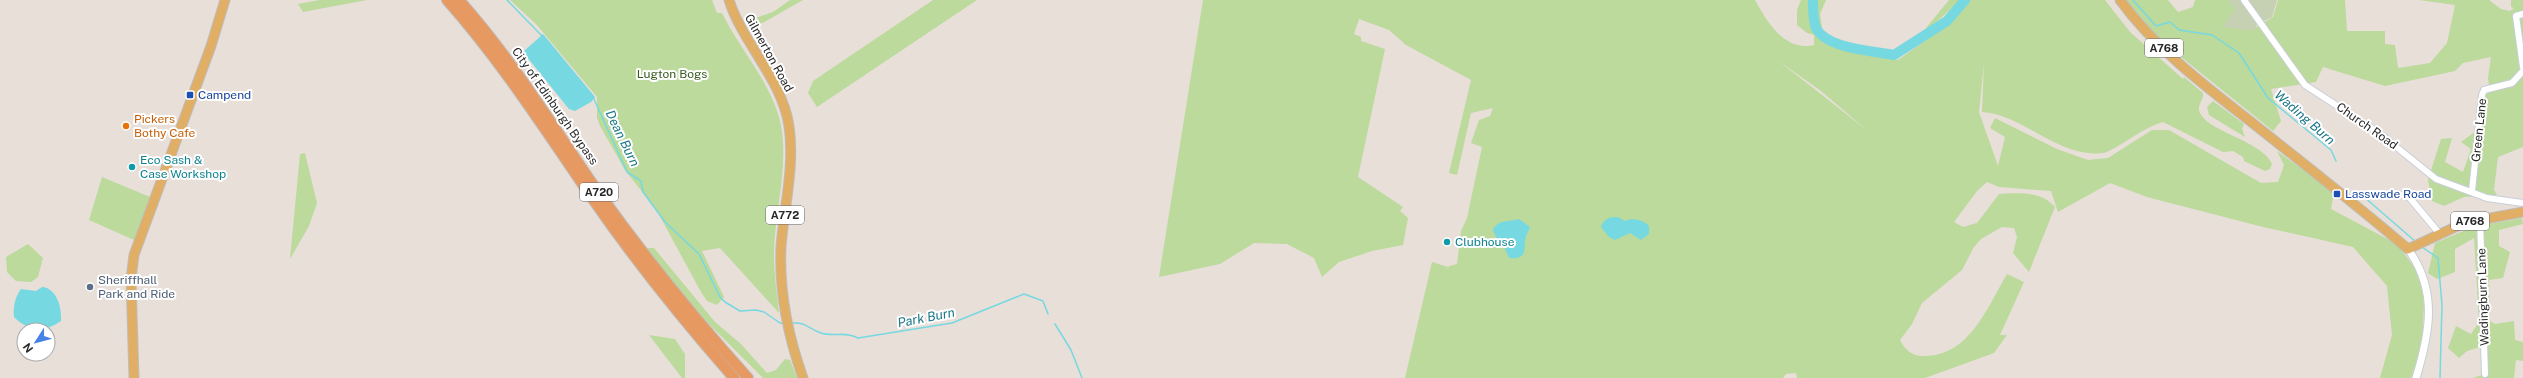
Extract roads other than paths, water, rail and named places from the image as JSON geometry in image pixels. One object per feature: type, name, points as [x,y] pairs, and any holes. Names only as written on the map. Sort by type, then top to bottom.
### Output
[{"type":"highway","name":"City of Edinburgh Bypass","points":[[447,0],[515,85],[590,196],[642,267],[734,378]]},
{"type":"highway","name":"City of Edinburgh Bypass","points":[[459,0],[523,80],[596,188],[653,266],[704,329],[748,378]]},
{"type":"main road","points":[[134,378],[131,279],[134,255],[211,46],[225,0]]},
{"type":"main road","name":"Gilmerton Road","points":[[730,0],[737,21],[781,97],[789,125],[791,165],[781,254],[783,299],[803,378]]},
{"type":"main road","name":"A768","points":[[2120,0],[2154,39],[2213,92],[2341,192],[2415,246],[2439,233],[2480,220],[2523,212]]},
{"type":"street","name":"Church Road","points":[[2244,0],[2306,85],[2379,133],[2436,179],[2502,202],[2518,201],[2523,203]]},
{"type":"street","points":[[2523,14],[2516,16],[2523,66]]},
{"type":"street","name":"Green Lane","points":[[2472,191],[2482,95],[2484,90],[2512,83],[2523,71]]},
{"type":"street","points":[[2394,193],[2409,197],[2439,233]]},
{"type":"street","name":"Wadingburn Lane","points":[[2480,220],[2485,374]]},
{"type":"street","points":[[2415,246],[2419,264],[2426,280],[2430,306],[2423,354],[2416,378]]},
{"type":"water","points":[[543,34],[595,97],[591,102],[575,111],[569,109],[523,52]]},
{"type":"water","points":[[1612,217],[1618,217],[1625,221],[1634,219],[1644,222],[1649,226],[1649,234],[1641,240],[1630,233],[1615,240],[1609,237],[1601,227],[1602,224]]},
{"type":"water","points":[[1519,219],[1530,227],[1526,236],[1524,252],[1520,257],[1509,258],[1502,242],[1497,239],[1493,230],[1495,226],[1501,222]]},
{"type":"water","points":[[42,287],[47,288],[55,295],[61,310],[61,321],[56,324],[56,322],[19,322],[14,317],[15,302],[21,289],[36,291]]},
{"type":"waterway","name":"Dean Burn","points":[[507,0],[542,36]]},
{"type":"waterway","points":[[1813,0],[1813,14],[1816,28],[1830,41],[1851,48],[1894,55],[1947,21],[1965,0]]},
{"type":"waterway","name":"Wading Burn","points":[[2133,0],[2156,26],[2170,22],[2179,30],[2212,35],[2239,53],[2268,98],[2331,150],[2336,161]]},
{"type":"waterway","name":"Dean Burn","points":[[593,97],[627,172],[641,181],[643,192],[665,222],[699,254],[720,297],[725,302],[740,311],[756,310],[764,312],[780,323],[784,323]]},
{"type":"waterway","name":"Wading Burn","points":[[2363,196],[2416,242]]},
{"type":"waterway","name":"Wading Burn","points":[[2422,247],[2438,258],[2442,305],[2440,378]]},
{"type":"waterway","name":"Park Burn","points":[[792,323],[801,324],[826,334],[849,335],[858,338],[952,323],[1024,294],[1043,301],[1048,314]]},
{"type":"waterway","name":"Park Burn","points":[[1055,324],[1071,350],[1082,378]]},
{"type":"place","name":"Campend","points":[[190,95]]},
{"type":"place","name":"Pickers Bothy Cafe","points":[[126,126]]},
{"type":"place","name":"Eco Sash & Case Workshop","points":[[132,167]]},
{"type":"place","name":"Lasswade Road","points":[[2337,194]]},
{"type":"place","name":"Clubhouse","points":[[1447,242]]},
{"type":"place","name":"Sheriffhall Park and Ride","points":[[90,287]]},
{"type":"park label","name":"Lugton Bogs","points":[[672,74]]}]
